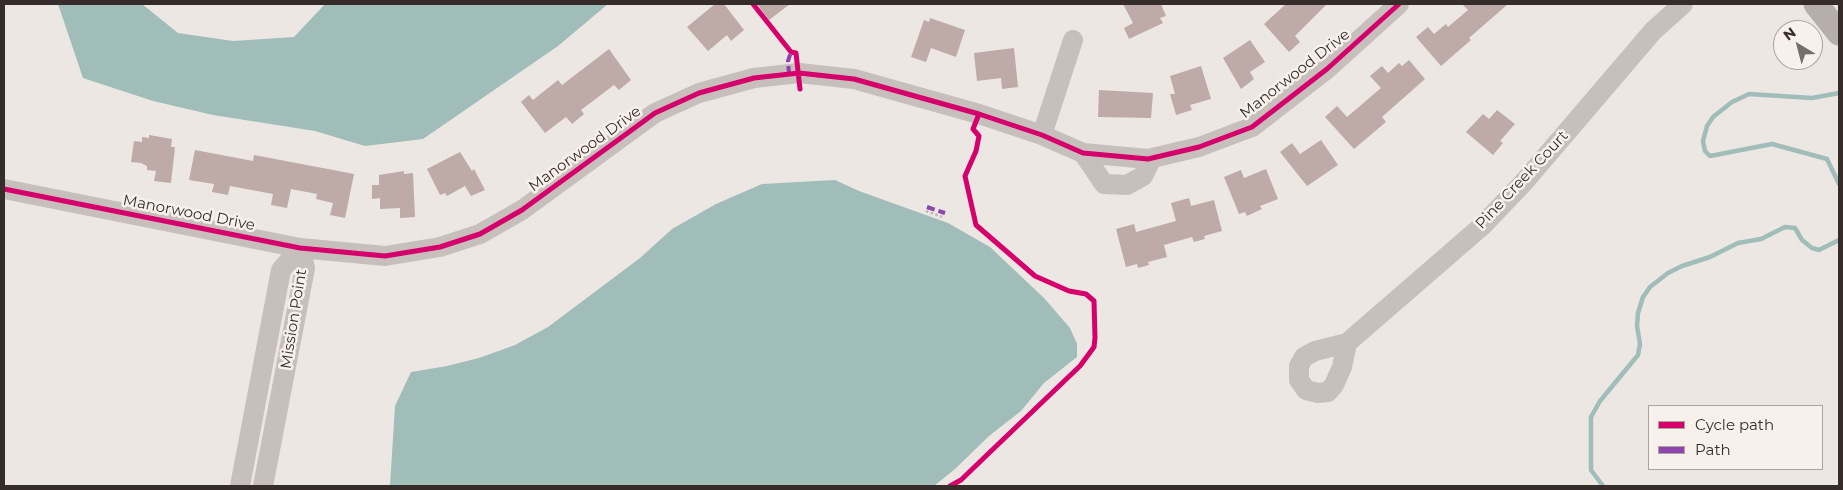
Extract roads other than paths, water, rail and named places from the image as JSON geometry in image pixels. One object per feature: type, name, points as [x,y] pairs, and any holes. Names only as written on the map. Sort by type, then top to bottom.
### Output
[{"type":"main road","points":[[1816,4],[1839,33]]},
{"type":"street","name":"Manorwood Drive","points":[[4,189],[300,248],[385,256],[440,247],[480,234],[522,210],[655,113],[699,93],[754,78],[799,74],[854,79],[979,114],[1042,135],[1083,153],[1152,158],[1199,147],[1252,127],[1327,69],[1399,4]]},
{"type":"street","name":"Pine Creek Court","points":[[1347,343],[1496,212],[1653,31],[1683,4]]},
{"type":"street","points":[[1042,135],[1073,40]]},
{"type":"street","points":[[1083,153],[1104,184],[1127,185],[1143,176],[1152,158]]},
{"type":"street","name":"Mission Point","points":[[240,486],[281,270],[300,248]]},
{"type":"street","name":"Mission Point","points":[[263,486],[305,268],[300,248]]},
{"type":"water","points":[[58,4],[142,4],[178,33],[233,41],[294,37],[325,4],[608,4],[558,46],[423,139],[365,146],[315,131],[213,115],[153,101],[83,78]]},
{"type":"water","points":[[835,180],[859,191],[948,223],[990,247],[1044,298],[1070,328],[1077,344],[1077,357],[1044,383],[1021,411],[989,436],[955,469],[934,486],[390,486],[395,406],[411,372],[479,358],[515,345],[548,327],[640,258],[672,229],[716,204],[762,184]]},
{"type":"waterway","points":[[1839,93],[1812,98],[1749,94],[1732,102],[1713,117],[1707,126],[1703,141],[1705,151],[1710,156],[1772,144],[1827,159],[1839,184]]},
{"type":"waterway","points":[[1603,486],[1591,470],[1591,417],[1600,401],[1638,355],[1640,344],[1637,326],[1638,313],[1643,297],[1650,287],[1668,273],[1682,266],[1710,257],[1738,243],[1761,239],[1785,227],[1795,228],[1802,240],[1812,248],[1819,250],[1839,240]]}]
